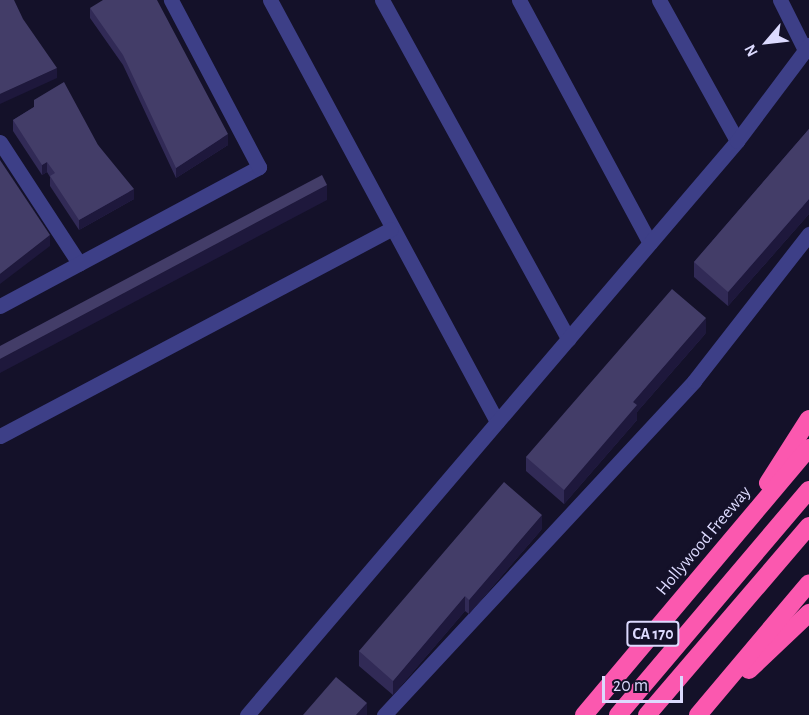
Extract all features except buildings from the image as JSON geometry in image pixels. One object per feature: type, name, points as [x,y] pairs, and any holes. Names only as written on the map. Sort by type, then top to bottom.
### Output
[{"type":"highway","points":[[722,554],[809,419]]},
{"type":"highway","name":"Hollywood Freeway","points":[[584,715],[809,448]]},
{"type":"highway","points":[[618,715],[809,490]]},
{"type":"highway","points":[[647,715],[809,526]]},
{"type":"highway","points":[[700,715],[809,583]]},
{"type":"highway","points":[[700,715],[809,613]]},
{"type":"lane","points":[[0,306],[259,167],[171,0]]},
{"type":"lane","points":[[270,0],[497,422]]},
{"type":"lane","points":[[382,0],[568,339]]},
{"type":"lane","points":[[519,0],[650,243]]},
{"type":"lane","points":[[659,0],[737,141]]},
{"type":"lane","points":[[247,715],[737,141],[807,47],[780,0]]},
{"type":"lane","points":[[0,142],[80,263]]},
{"type":"lane","points":[[0,436],[391,228]]},
{"type":"lane","points":[[384,715],[694,381],[809,234]]}]
